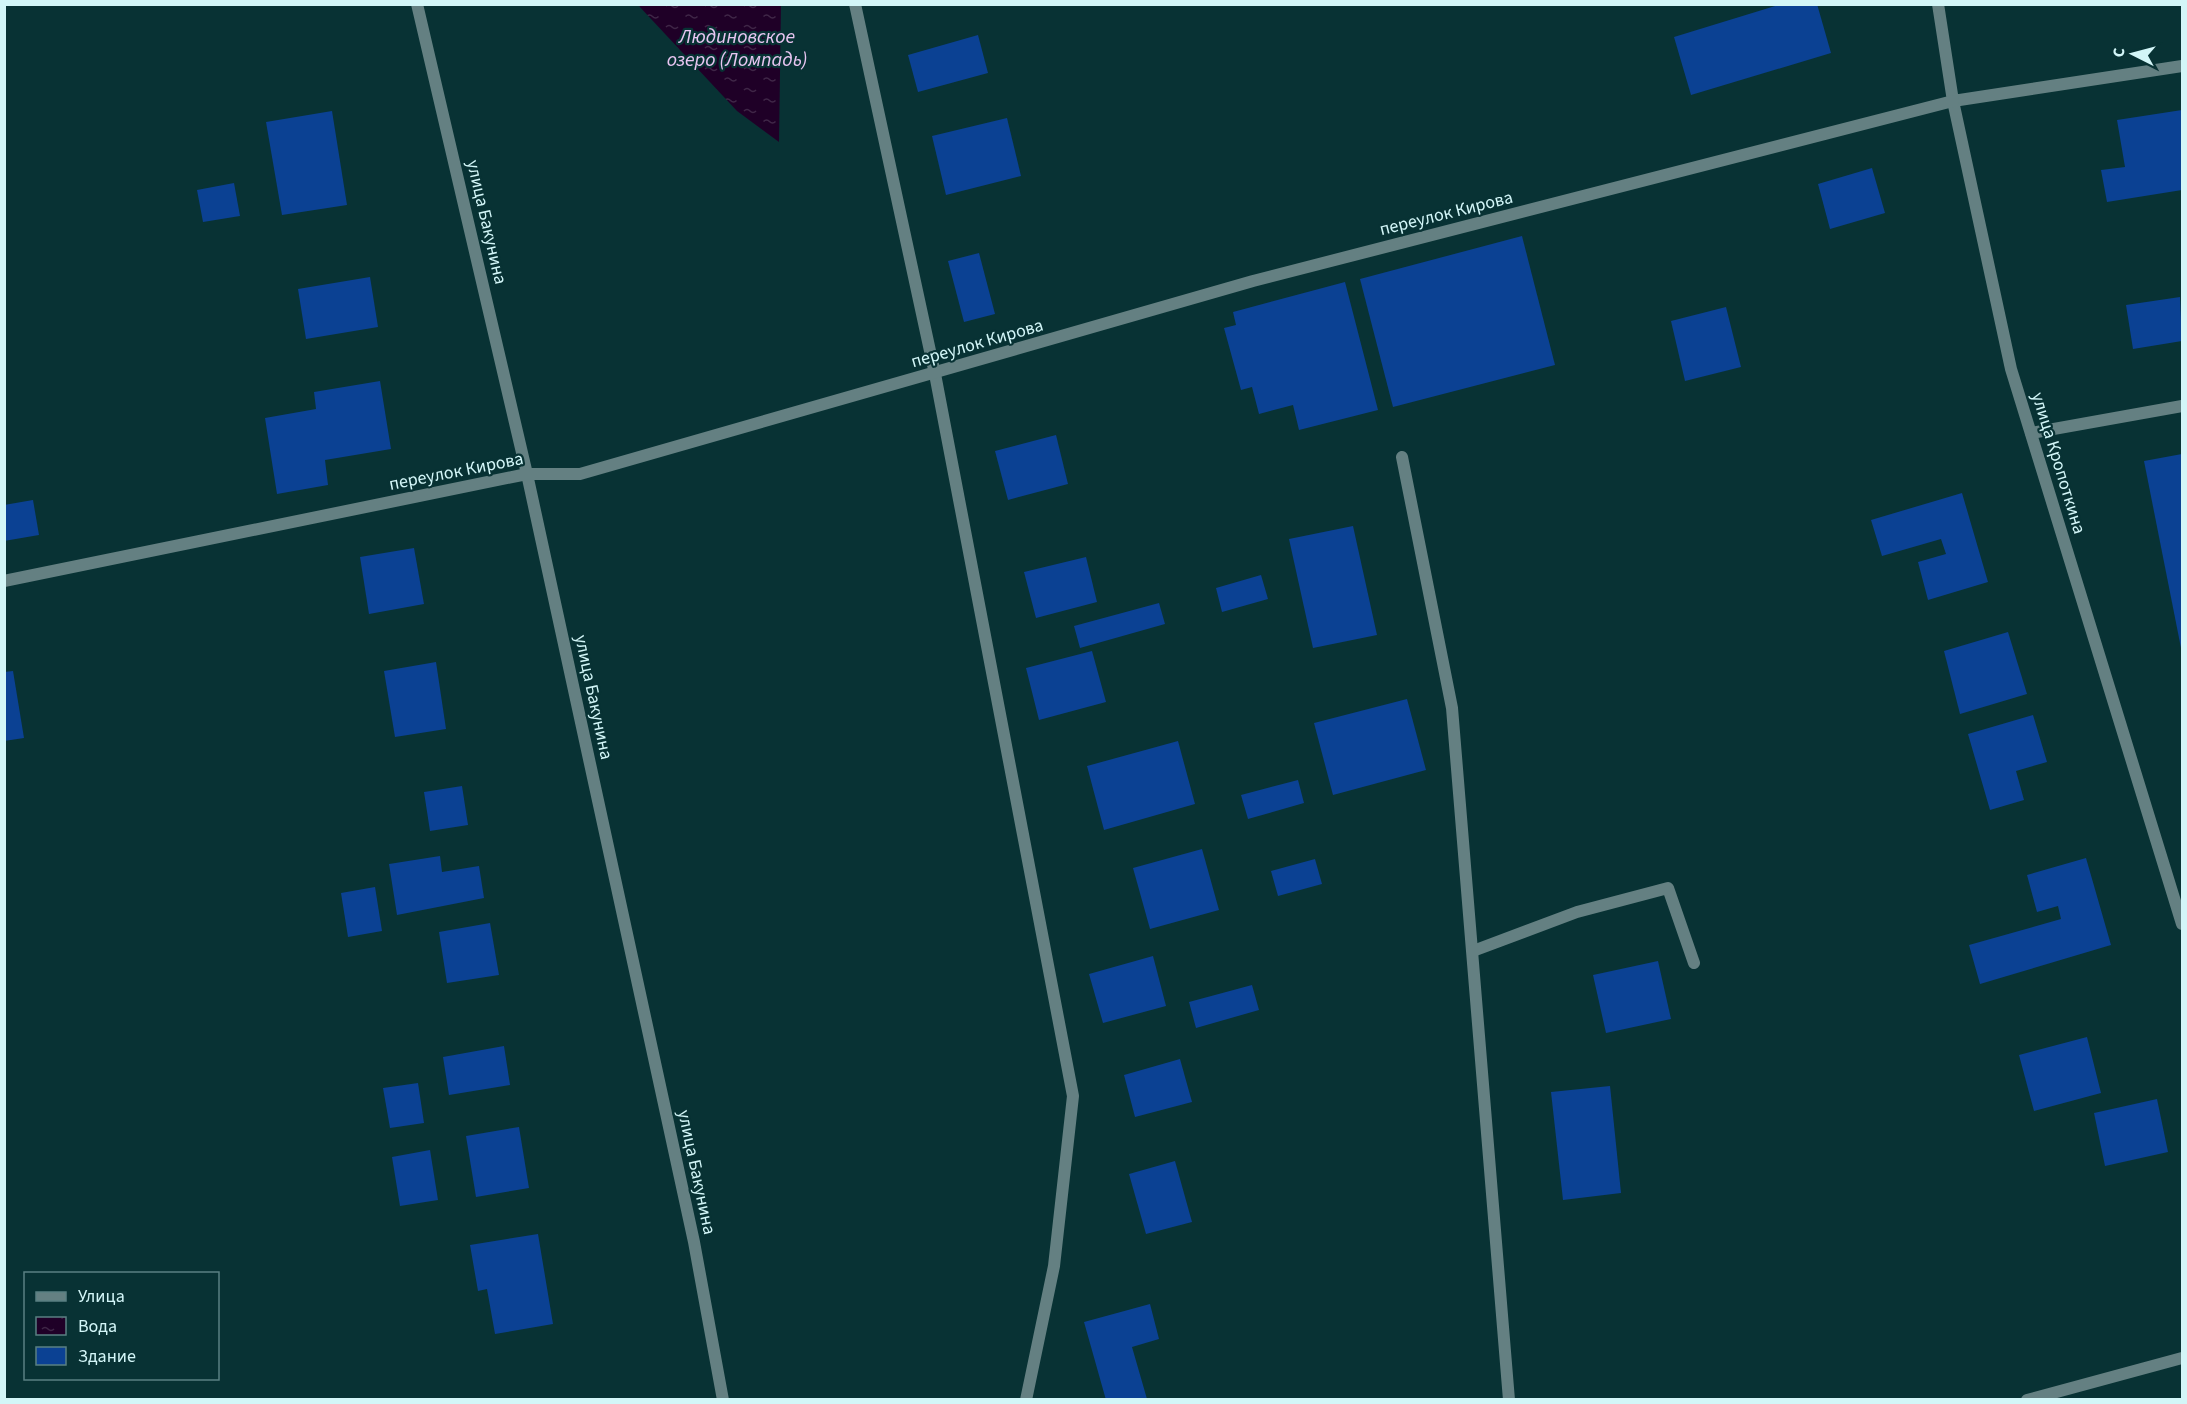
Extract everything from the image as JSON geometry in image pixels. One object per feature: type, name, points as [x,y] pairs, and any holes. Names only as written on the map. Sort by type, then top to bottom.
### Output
[{"type":"street","name":"улица Бакунина","points":[[417,4],[527,474],[694,1242],[723,1400]]},
{"type":"street","points":[[855,4],[934,374],[1073,1096],[1054,1266],[1026,1400]]},
{"type":"street","name":"улица Кропоткина","points":[[1938,4],[1953,101],[2011,369],[2182,924]]},
{"type":"street","name":"переулок Кирова","points":[[4,581],[527,474],[580,474],[1253,281],[1953,101],[2182,66]]},
{"type":"street","points":[[2031,433],[2182,406]]},
{"type":"street","points":[[1402,457],[1452,708],[1509,1400]]},
{"type":"street","points":[[1473,951],[1577,912],[1668,888],[1694,963]]},
{"type":"street","points":[[2027,1400],[2182,1358]]},
{"type":"water","name":"Людиновское озеро (Ломпадь)","points":[[638,5],[781,5],[779,142],[737,111]]},
{"type":"building","points":[[1782,4],[1817,4],[1831,53],[1691,95],[1674,37]]},
{"type":"building","points":[[978,35],[988,73],[918,92],[908,55]]},
{"type":"building","points":[[2182,110],[2182,190],[2107,202],[2101,170],[2125,167],[2117,120]]},
{"type":"building","points":[[332,111],[347,205],[282,215],[266,122]]},
{"type":"building","points":[[1007,118],[1021,176],[946,195],[932,136]]},
{"type":"building","points":[[1872,168],[1885,213],[1830,229],[1818,184]]},
{"type":"building","points":[[234,183],[240,216],[203,222],[197,190]]},
{"type":"building","points":[[1522,236],[1555,365],[1393,407],[1360,279]]},
{"type":"building","points":[[979,253],[995,314],[964,322],[948,261]]},
{"type":"building","points":[[370,277],[378,327],[306,339],[298,289]]},
{"type":"building","points":[[1345,282],[1378,410],[1299,430],[1293,405],[1259,414],[1252,387],[1241,390],[1224,328],[1236,325],[1233,312]]},
{"type":"building","points":[[2180,297],[2182,341],[2133,349],[2126,305]]},
{"type":"building","points":[[1726,307],[1741,367],[1685,381],[1671,321]]},
{"type":"building","points":[[380,381],[391,449],[325,460],[328,485],[277,494],[265,418],[316,409],[314,392]]},
{"type":"building","points":[[1056,435],[1068,484],[1008,500],[995,451]]},
{"type":"building","points":[[2182,454],[2182,648],[2181,648],[2144,461]]},
{"type":"building","points":[[1962,493],[1988,582],[1928,600],[1918,562],[1946,554],[1941,539],[1882,556],[1871,520]]},
{"type":"building","points":[[33,500],[39,535],[4,541],[4,505]]},
{"type":"building","points":[[1353,526],[1377,635],[1313,648],[1289,539]]},
{"type":"building","points":[[414,548],[424,604],[369,614],[360,557]]},
{"type":"building","points":[[1086,557],[1097,602],[1036,618],[1024,572]]},
{"type":"building","points":[[1261,575],[1268,599],[1222,612],[1216,588]]},
{"type":"building","points":[[1159,603],[1165,624],[1080,648],[1074,626]]},
{"type":"building","points":[[2008,632],[2027,694],[1960,714],[1944,651]]},
{"type":"building","points":[[1092,651],[1106,702],[1039,720],[1026,668]]},
{"type":"building","points":[[436,662],[446,729],[395,737],[384,671]]},
{"type":"building","points":[[13,671],[24,738],[4,741],[4,672]]},
{"type":"building","points":[[1407,699],[1426,770],[1333,795],[1314,723]]},
{"type":"building","points":[[2033,715],[2047,762],[2016,771],[2024,800],[1990,810],[1968,734]]},
{"type":"building","points":[[1178,741],[1195,804],[1104,830],[1087,766]]},
{"type":"building","points":[[1298,780],[1304,803],[1248,819],[1241,795]]},
{"type":"building","points":[[462,786],[468,825],[430,831],[424,792]]},
{"type":"building","points":[[1202,849],[1219,910],[1150,929],[1133,868]]},
{"type":"building","points":[[440,856],[442,872],[479,866],[484,898],[397,915],[389,864]]},
{"type":"building","points":[[2086,858],[2111,945],[1980,984],[1969,945],[2061,919],[2058,906],[2037,912],[2027,875]]},
{"type":"building","points":[[1315,859],[1322,884],[1278,896],[1271,871]]},
{"type":"building","points":[[375,887],[382,931],[348,937],[341,893]]},
{"type":"building","points":[[490,923],[499,975],[447,983],[439,932]]},
{"type":"building","points":[[1153,956],[1166,1006],[1103,1023],[1089,974]]},
{"type":"building","points":[[1658,961],[1671,1019],[1606,1033],[1593,975]]},
{"type":"building","points":[[1252,985],[1259,1010],[1196,1028],[1189,1002]]},
{"type":"building","points":[[2087,1037],[2101,1093],[2034,1111],[2019,1055]]},
{"type":"building","points":[[504,1046],[510,1085],[449,1095],[443,1057]]},
{"type":"building","points":[[1180,1059],[1192,1102],[1135,1117],[1124,1075]]},
{"type":"building","points":[[418,1083],[424,1123],[390,1128],[383,1088]]},
{"type":"building","points":[[1610,1086],[1621,1193],[1563,1200],[1551,1092]]},
{"type":"building","points":[[2157,1099],[2168,1152],[2105,1166],[2094,1113]]},
{"type":"building","points":[[519,1127],[529,1188],[476,1197],[466,1136]]},
{"type":"building","points":[[430,1150],[438,1200],[400,1206],[392,1157]]},
{"type":"building","points":[[1175,1161],[1192,1222],[1146,1234],[1129,1174]]},
{"type":"building","points":[[538,1234],[553,1324],[495,1334],[487,1289],[478,1291],[470,1245]]},
{"type":"building","points":[[1150,1304],[1159,1339],[1132,1347],[1147,1399],[1106,1400],[1084,1322]]}]
